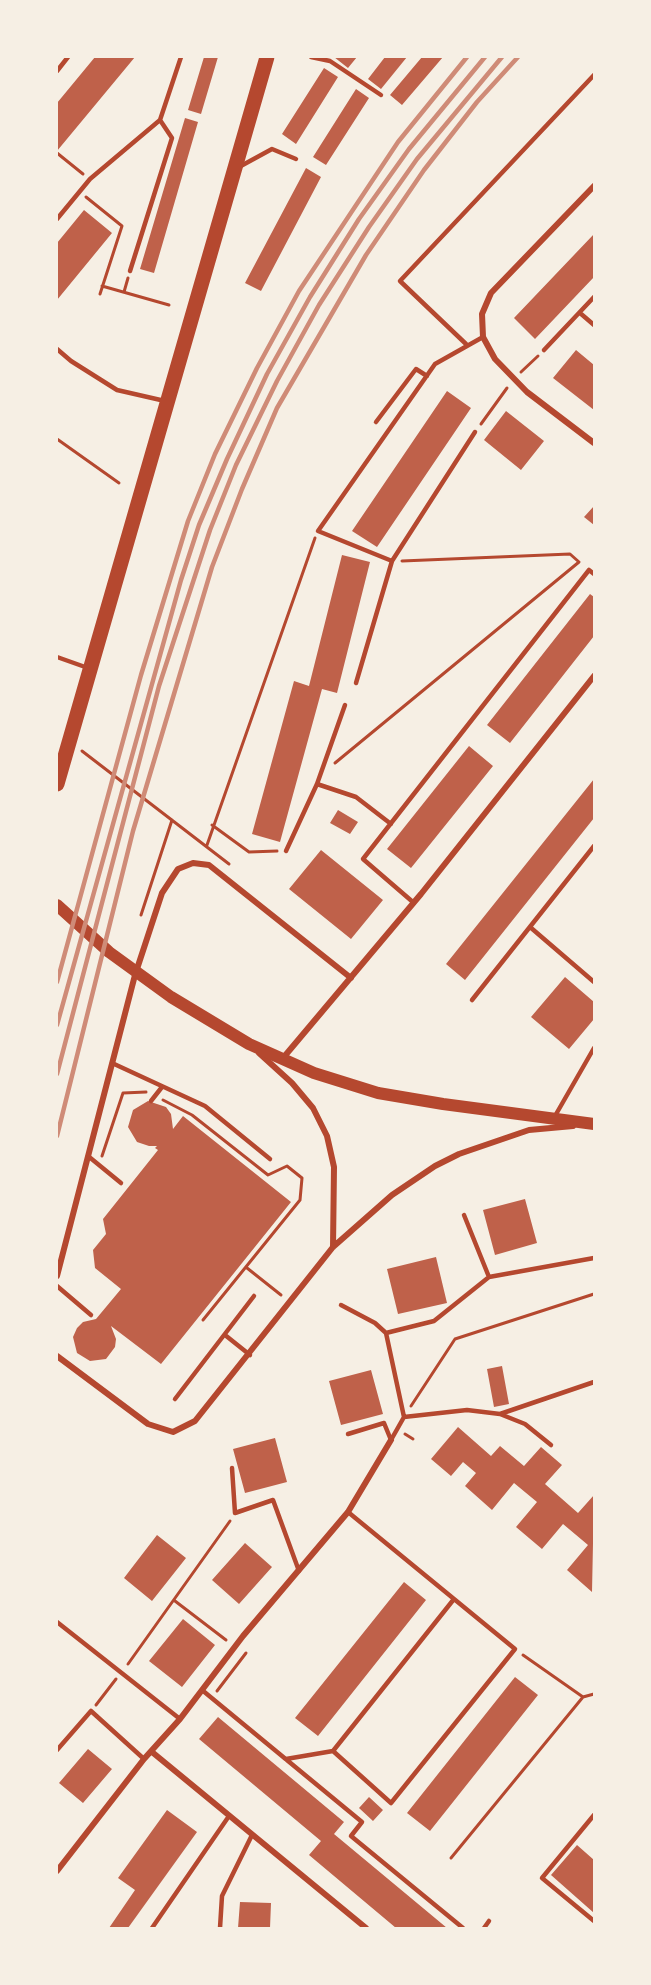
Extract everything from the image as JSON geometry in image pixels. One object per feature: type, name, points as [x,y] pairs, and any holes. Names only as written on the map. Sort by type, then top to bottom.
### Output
[{"type":"main road","points":[[57,784],[267,57]]},
{"type":"main road","points":[[57,905],[109,952],[171,997],[249,1044],[314,1073],[378,1093],[594,1124]]},
{"type":"street","points":[[594,186],[491,293],[482,314],[483,337],[495,359],[514,379],[594,443]]},
{"type":"street","points":[[282,1059],[414,903],[594,676]]},
{"type":"street","points":[[57,1276],[135,975],[162,893],[171,877],[184,865],[193,863],[209,865],[351,978]]},
{"type":"street","points":[[249,1044],[292,1083],[313,1108],[327,1136],[334,1167],[333,1247]]},
{"type":"street","points":[[57,1356],[148,1424],[173,1432],[195,1421],[250,1355],[333,1247],[392,1195],[435,1166],[459,1154],[529,1130],[594,1124]]},
{"type":"street","points":[[57,1871],[144,1759],[180,1719],[235,1647],[348,1512],[391,1440]]},
{"type":"street","points":[[152,1752],[366,1928]]},
{"type":"lane","points":[[57,71],[68,57]]},
{"type":"lane","points":[[57,219],[90,179],[160,120],[181,57]]},
{"type":"lane","points":[[311,57],[330,61],[381,95]]},
{"type":"lane","points":[[466,344],[399,280],[594,75]]},
{"type":"lane","points":[[130,271],[172,138],[160,120]]},
{"type":"lane","points":[[233,170],[272,149],[296,159]]},
{"type":"lane","points":[[544,350],[594,297]]},
{"type":"lane","points":[[580,313],[594,325]]},
{"type":"lane","points":[[392,561],[318,531],[435,364],[466,344],[483,337]]},
{"type":"lane","points":[[57,349],[71,361],[117,390],[168,402]]},
{"type":"lane","points":[[376,422],[416,369],[427,376]]},
{"type":"lane","points":[[356,683],[392,561],[475,432]]},
{"type":"lane","points":[[414,903],[363,858],[592,572]]},
{"type":"lane","points":[[57,657],[90,669]]},
{"type":"lane","points":[[286,851],[317,784],[345,705]]},
{"type":"lane","points":[[317,784],[356,797],[391,824]]},
{"type":"lane","points":[[472,1000],[594,846]]},
{"type":"lane","points":[[530,927],[594,982]]},
{"type":"lane","points":[[554,1119],[594,1048]]},
{"type":"lane","points":[[112,1063],[205,1106],[270,1159]]},
{"type":"lane","points":[[151,1101],[162,1087]]},
{"type":"lane","points":[[88,1156],[121,1183]]},
{"type":"lane","points":[[464,1215],[489,1277]]},
{"type":"lane","points":[[386,1333],[434,1321],[489,1277],[594,1258]]},
{"type":"lane","points":[[57,1286],[91,1315]]},
{"type":"lane","points":[[175,1399],[254,1296]]},
{"type":"lane","points":[[341,1305],[375,1323],[386,1333],[405,1417],[391,1440]]},
{"type":"lane","points":[[225,1335],[250,1355]]},
{"type":"lane","points":[[500,1414],[594,1382]]},
{"type":"lane","points":[[405,1417],[467,1410],[500,1414],[525,1424],[551,1445]]},
{"type":"lane","points":[[348,1434],[384,1423],[391,1440]]},
{"type":"lane","points":[[232,1468],[235,1513],[273,1500],[298,1571]]},
{"type":"lane","points":[[333,1751],[391,1803],[514,1649],[348,1512]]},
{"type":"lane","points":[[286,1758],[333,1751],[454,1599]]},
{"type":"lane","points":[[57,1622],[180,1719]]},
{"type":"lane","points":[[202,1690],[362,1822],[351,1836],[463,1928]]},
{"type":"lane","points":[[57,1750],[91,1711],[144,1759]]},
{"type":"lane","points":[[594,1815],[542,1878],[594,1921]]},
{"type":"lane","points":[[152,1928],[230,1816]]},
{"type":"lane","points":[[220,1928],[222,1896],[252,1835]]},
{"type":"lane","points":[[484,1928],[489,1922]]},
{"type":"path","points":[[57,153],[90,179]]},
{"type":"path","points":[[80,192],[122,226],[100,294]]},
{"type":"path","points":[[102,286],[170,305]]},
{"type":"path","points":[[485,419],[514,379],[544,350]]},
{"type":"path","points":[[57,439],[119,483]]},
{"type":"path","points":[[207,845],[212,825],[318,531]]},
{"type":"path","points":[[392,561],[570,554],[592,572]]},
{"type":"path","points":[[320,776],[579,562]]},
{"type":"path","points":[[76,746],[169,817]]},
{"type":"path","points":[[212,825],[249,852],[286,851]]},
{"type":"path","points":[[99,1165],[123,1093],[144,1090],[192,1115],[268,1175],[287,1166],[302,1178],[300,1200],[204,1320]]},
{"type":"path","points":[[247,1268],[281,1295]]},
{"type":"path","points":[[405,1417],[454,1339],[594,1294]]},
{"type":"path","points":[[405,1434],[413,1439]]},
{"type":"path","points":[[91,1711],[175,1601],[235,1513]]},
{"type":"path","points":[[175,1601],[235,1647]]},
{"type":"path","points":[[514,1649],[583,1697]]},
{"type":"path","points":[[451,1858],[583,1697],[594,1694]]},
{"type":"building","points":[[95,57],[135,57],[57,151],[57,103]]},
{"type":"building","points":[[204,57],[218,57],[201,114],[188,110]]},
{"type":"building","points":[[334,57],[357,57],[348,68]]},
{"type":"building","points":[[385,57],[407,57],[381,89],[368,79]]},
{"type":"building","points":[[422,57],[443,57],[402,105],[390,95]]},
{"type":"building","points":[[324,68],[338,77],[296,144],[282,134]]},
{"type":"building","points":[[356,89],[369,98],[326,165],[313,157]]},
{"type":"building","points":[[185,118],[198,122],[154,273],[140,269]]},
{"type":"building","points":[[306,168],[321,177],[261,291],[245,283]]},
{"type":"building","points":[[84,210],[112,233],[57,300],[57,243]]},
{"type":"building","points":[[594,234],[594,277],[535,339],[514,318]]},
{"type":"building","points":[[576,350],[594,365],[594,410],[553,378]]},
{"type":"building","points":[[447,391],[471,408],[377,547],[352,531]]},
{"type":"building","points":[[506,411],[544,441],[521,470],[484,440]]},
{"type":"building","points":[[594,506],[594,525],[584,517]]},
{"type":"building","points":[[342,555],[370,562],[337,693],[322,689],[280,842],[252,834],[294,681],[309,686]]},
{"type":"building","points":[[590,594],[594,597],[594,636],[510,743],[487,725]]},
{"type":"building","points":[[469,746],[493,766],[411,868],[387,849]]},
{"type":"building","points":[[594,779],[594,818],[465,980],[446,964]]},
{"type":"building","points":[[338,810],[358,822],[350,834],[330,823]]},
{"type":"building","points":[[321,850],[383,900],[351,939],[289,889]]},
{"type":"building","points":[[565,977],[594,1002],[594,1019],[569,1049],[531,1017]]},
{"type":"building","points":[[148,1101],[166,1107],[171,1114],[173,1129],[183,1116],[291,1202],[161,1364],[111,1326],[116,1339],[115,1347],[106,1359],[90,1361],[77,1353],[73,1337],[83,1322],[96,1319],[121,1289],[95,1268],[93,1250],[106,1234],[103,1219],[158,1150],[155,1148],[157,1146],[137,1142],[128,1127],[133,1110]]},
{"type":"building","points":[[525,1199],[537,1243],[495,1255],[483,1210]]},
{"type":"building","points":[[436,1257],[447,1303],[398,1314],[387,1269]]},
{"type":"building","points":[[502,1366],[509,1404],[494,1407],[487,1369]]},
{"type":"building","points":[[371,1370],[383,1414],[341,1425],[329,1381]]},
{"type":"building","points":[[458,1427],[491,1456],[500,1446],[524,1466],[541,1447],[562,1465],[545,1484],[578,1513],[594,1495],[592,1592],[567,1570],[588,1545],[563,1524],[542,1549],[516,1527],[537,1502],[514,1483],[492,1510],[465,1486],[476,1473],[463,1462],[451,1476],[431,1459]]},
{"type":"building","points":[[275,1438],[287,1482],[245,1493],[233,1449]]},
{"type":"building","points":[[157,1535],[186,1558],[152,1601],[124,1578]]},
{"type":"building","points":[[245,1543],[272,1567],[239,1604],[212,1580]]},
{"type":"building","points":[[404,1582],[426,1600],[318,1736],[295,1718]]},
{"type":"building","points":[[183,1619],[215,1645],[182,1687],[149,1661]]},
{"type":"building","points":[[515,1677],[538,1695],[430,1831],[407,1813]]},
{"type":"building","points":[[218,1717],[344,1822],[334,1834],[447,1928],[396,1928],[309,1855],[321,1841],[199,1739]]},
{"type":"building","points":[[88,1749],[112,1769],[83,1803],[59,1783]]},
{"type":"building","points":[[369,1797],[383,1810],[373,1821],[359,1808]]},
{"type":"building","points":[[167,1810],[197,1832],[128,1928],[109,1928],[135,1890],[118,1878]]},
{"type":"building","points":[[577,1845],[594,1860],[594,1913],[551,1875]]},
{"type":"building","points":[[240,1902],[271,1903],[270,1928],[238,1928]]},
{"type":"railway","points":[[57,982],[141,675],[188,521],[215,454],[257,368],[299,291],[398,142],[467,57]]},
{"type":"railway","points":[[57,1025],[181,580],[199,525],[227,459],[267,374],[310,297],[359,219],[409,149],[485,57]]},
{"type":"railway","points":[[57,1074],[159,686],[210,530],[236,465],[277,381],[319,305],[369,227],[417,159],[502,57]]},
{"type":"railway","points":[[57,1136],[133,831],[212,567],[242,489],[277,408],[366,255],[424,170],[477,102],[518,57]]}]
